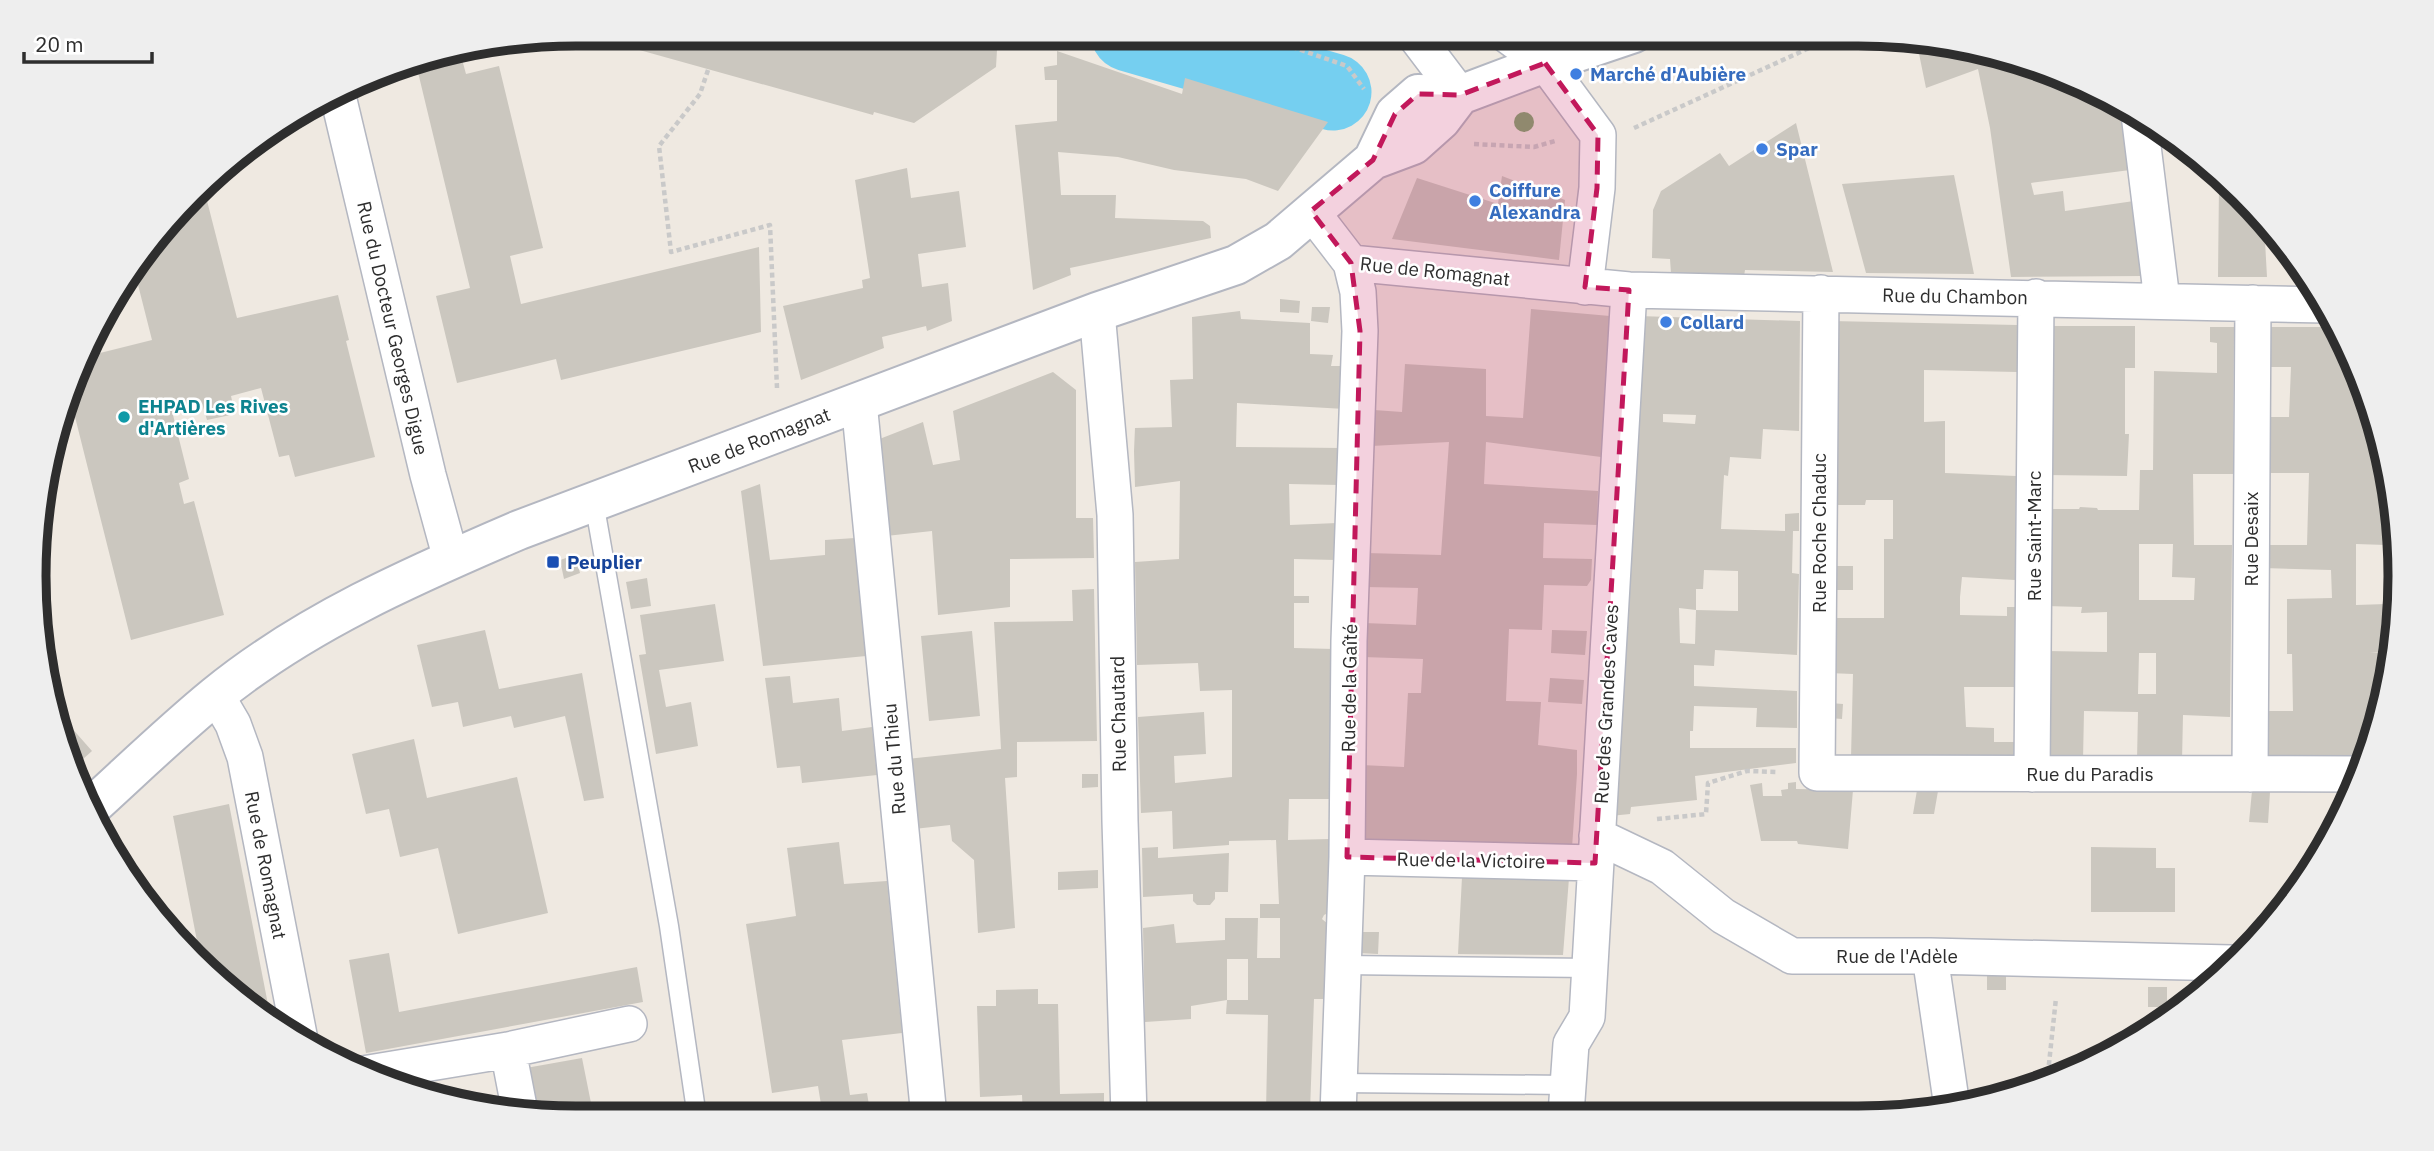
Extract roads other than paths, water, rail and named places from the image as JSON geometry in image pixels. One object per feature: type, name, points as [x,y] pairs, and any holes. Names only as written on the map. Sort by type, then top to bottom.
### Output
[{"type":"main road","points":[[1460,95],[1595,46]]},
{"type":"main road","name":"Rue de Romagnat","points":[[97,802],[216,695],[282,649],[349,609],[451,559],[519,530],[1097,312],[1236,265],[1278,242],[1373,160],[1395,114],[1418,94],[1460,95]]},
{"type":"street","points":[[1423,46],[1460,95]]},
{"type":"street","points":[[1522,46],[1545,63],[1598,135],[1597,188],[1584,287]]},
{"type":"street","name":"Rue du Docteur Georges Digue","points":[[339,101],[428,475],[451,559]]},
{"type":"street","points":[[2141,127],[2162,300]]},
{"type":"street","name":"Rue de Romagnat","points":[[1311,211],[1350,262],[1584,287]]},
{"type":"street","name":"Rue de la Gaîté","points":[[1339,1099],[1347,857],[1349,641],[1360,331],[1358,292],[1350,262]]},
{"type":"street","name":"Rue du Chambon","points":[[1584,287],[2313,305]]},
{"type":"street","name":"Rue des Grandes Caves","points":[[1568,1100],[1572,1044],[1587,1017],[1629,290]]},
{"type":"street","name":"Rue Roche Chaduc","points":[[1817,773],[1821,293]]},
{"type":"street","name":"Rue Saint-Marc","points":[[2032,774],[2036,298]]},
{"type":"street","name":"Rue Desaix","points":[[2250,774],[2253,303]]},
{"type":"street","name":"Rue Chautard","points":[[1097,312],[1115,515],[1129,1106]]},
{"type":"street","name":"Rue du Thieu","points":[[859,402],[928,1106]]},
{"type":"street","name":"Rue de Romagnat","points":[[216,695],[233,724],[245,757],[297,1026]]},
{"type":"street","name":"Rue du Paradis","points":[[1817,773],[2350,774]]},
{"type":"street","name":"Rue de la Victoire","points":[[1347,857],[1597,840]]},
{"type":"street","name":"Rue de l'Adèle","points":[[1597,840],[1662,867],[1723,915],[1792,956],[1930,956],[2220,963]]},
{"type":"street","points":[[1930,956],[1951,1097]]},
{"type":"street","points":[[387,1070],[508,1050],[629,1024]]},
{"type":"street","points":[[508,1050],[518,1102]]},
{"type":"lane","points":[[594,502],[669,926],[695,1106]]},
{"type":"lane","points":[[1343,965],[1590,968]]},
{"type":"lane","points":[[1339,1099],[1568,1100]]},
{"type":"waterway","points":[[1174,46],[1333,92]]},
{"type":"place","name":"Marché d'Aubière","points":[[1576,74]]},
{"type":"place","name":"Spar","points":[[1762,149]]},
{"type":"place","name":"Coiffure Alexandra","points":[[1475,201]]},
{"type":"place","name":"Collard","points":[[1666,322]]},
{"type":"place","name":"EHPAD Les Rives d'Artières","points":[[124,417]]},
{"type":"place","name":"Peuplier","points":[[553,562]]}]
